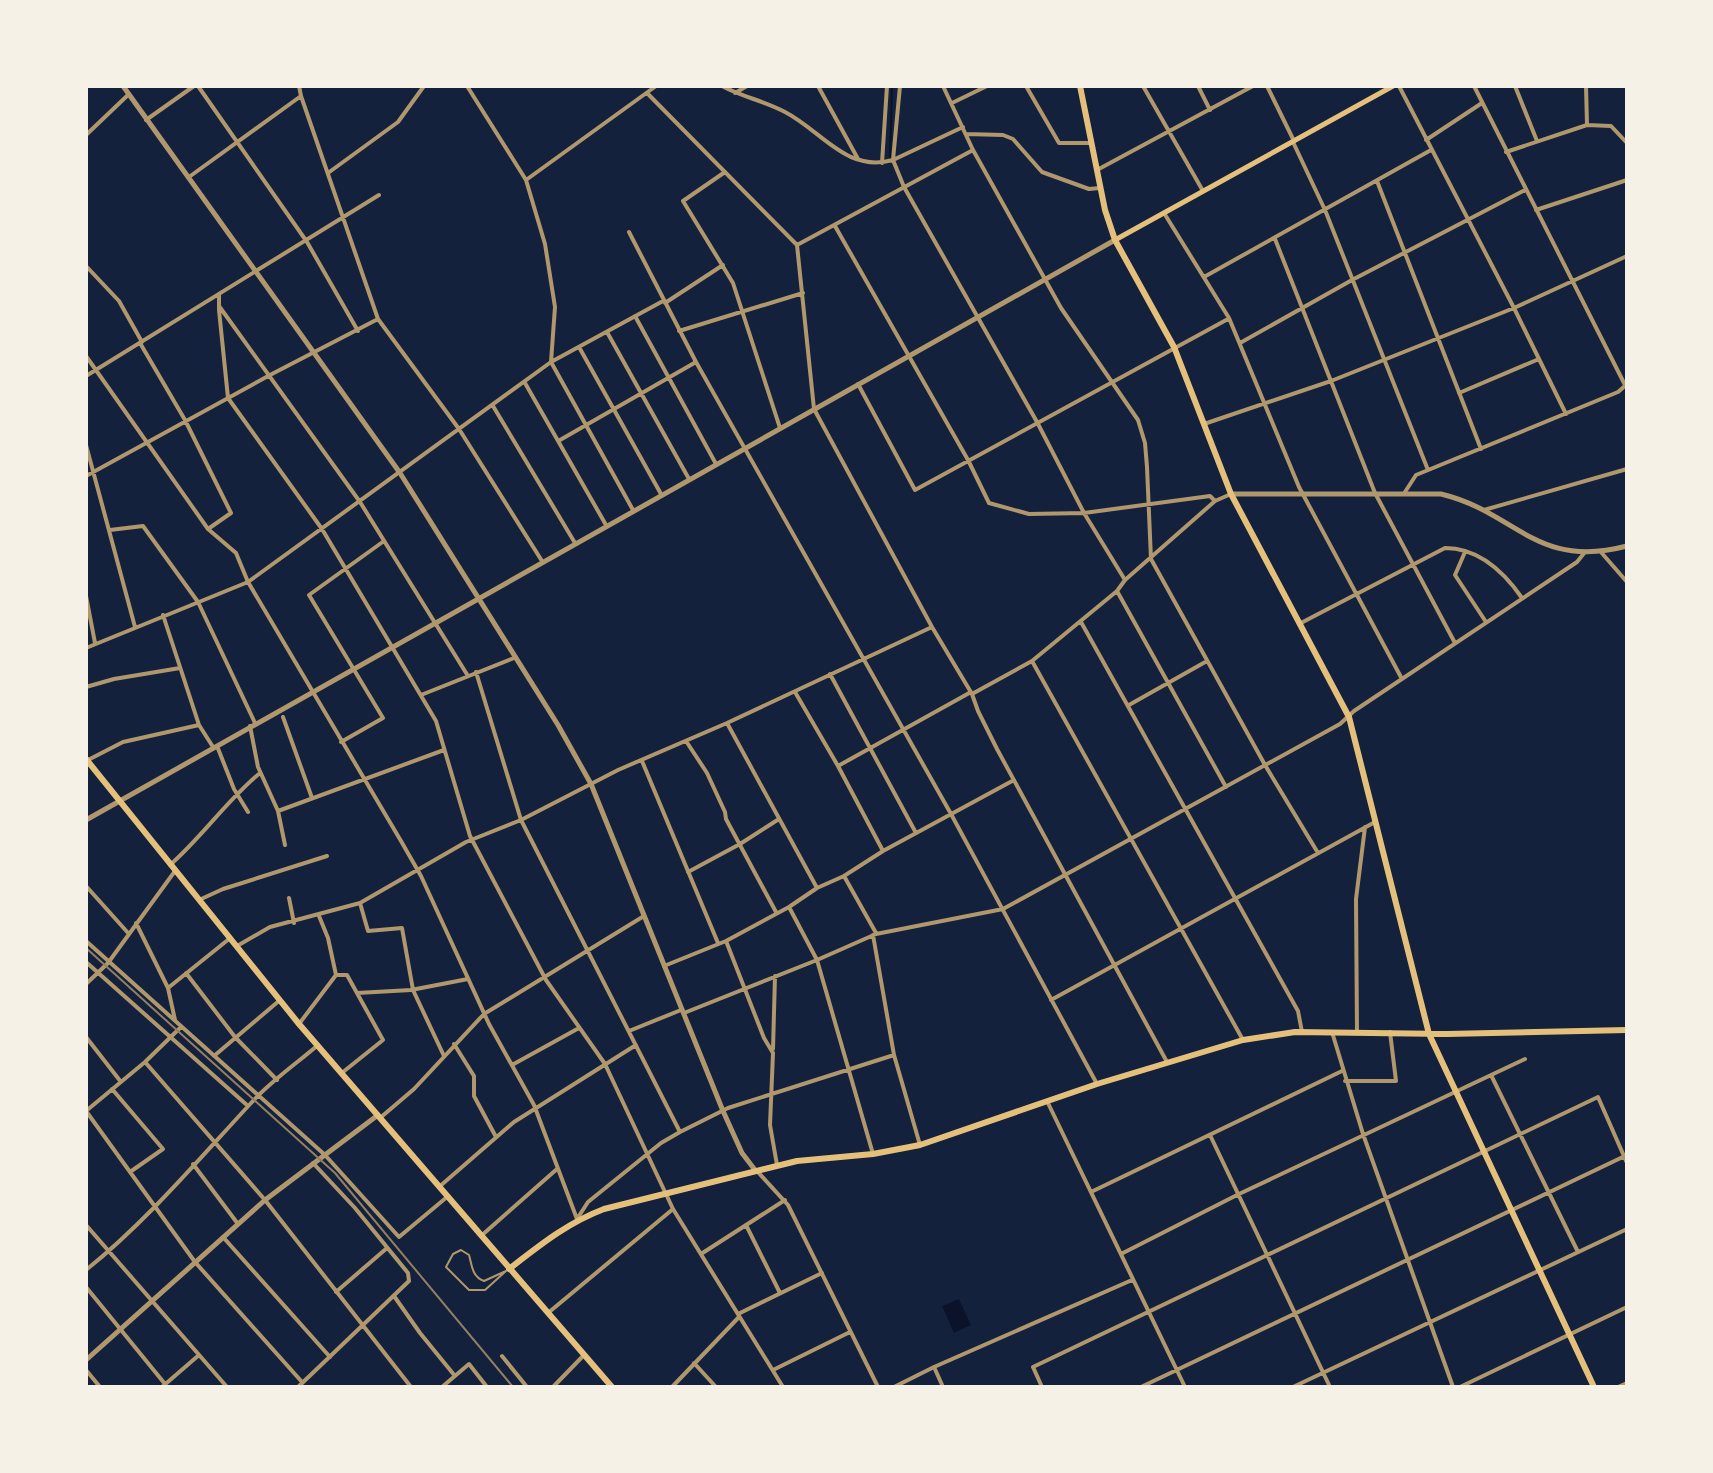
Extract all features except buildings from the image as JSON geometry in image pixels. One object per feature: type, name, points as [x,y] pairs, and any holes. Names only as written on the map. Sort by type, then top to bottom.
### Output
[{"type":"main road","points":[[1080,86],[1100,188],[1115,240],[1174,347],[1231,494],[1349,717],[1429,1034],[1594,1387]]},
{"type":"main road","points":[[1115,240],[1396,86]]},
{"type":"main road","points":[[86,760],[299,1024],[612,1387]]},
{"type":"main road","points":[[508,1270],[577,1219],[604,1209],[777,1165],[873,1154],[920,1145],[1097,1084],[1243,1040],[1302,1032],[1429,1034],[1627,1030]]},
{"type":"street","points":[[123,86],[400,473],[558,725],[591,784],[742,1153],[785,1200],[878,1387]]},
{"type":"street","points":[[146,120],[196,86],[307,242],[358,331]]},
{"type":"street","points":[[299,86],[378,319],[459,429],[542,561]]},
{"type":"street","points":[[328,173],[398,122],[424,86]]},
{"type":"street","points":[[467,86],[526,180],[545,244],[555,307],[551,362],[633,510]]},
{"type":"street","points":[[526,180],[656,86]]},
{"type":"street","points":[[722,86],[790,114],[846,157],[859,161],[882,163],[893,160],[963,127]]},
{"type":"street","points":[[734,93],[747,86]]},
{"type":"street","points":[[818,86],[859,161]]},
{"type":"street","points":[[882,163],[887,86]]},
{"type":"street","points":[[900,86],[893,160],[904,187],[1037,422],[1084,513],[1125,580]]},
{"type":"street","points":[[943,86],[973,150],[1061,308],[1138,420],[1147,467],[1151,559],[1265,765],[1318,853]]},
{"type":"street","points":[[952,103],[987,86]]},
{"type":"street","points":[[1026,86],[1059,143],[1091,143]]},
{"type":"street","points":[[1143,86],[1203,191]]},
{"type":"street","points":[[1198,86],[1210,110]]},
{"type":"street","points":[[1097,170],[1253,86]]},
{"type":"street","points":[[1267,86],[1325,210],[1428,470]]},
{"type":"street","points":[[1396,86],[1514,308],[1566,414]]},
{"type":"street","points":[[1405,492],[1416,475],[1618,392],[1626,385],[1474,86]]},
{"type":"street","points":[[1515,86],[1537,141]]},
{"type":"street","points":[[1586,86],[1587,125]]},
{"type":"street","points":[[647,93],[797,245],[814,409],[932,627],[972,693],[978,711],[1014,780],[1167,1062]]},
{"type":"street","points":[[86,135],[129,94]]},
{"type":"street","points":[[188,178],[301,96]]},
{"type":"street","points":[[1426,140],[1482,103]]},
{"type":"street","points":[[1506,152],[1587,125],[1611,126],[1627,143]]},
{"type":"street","points":[[966,134],[1003,135],[1013,139],[1042,172],[1089,189],[1100,188]]},
{"type":"street","points":[[797,245],[973,150]]},
{"type":"street","points":[[1204,277],[1431,150]]},
{"type":"street","points":[[725,172],[683,201],[733,283],[780,428]]},
{"type":"street","points":[[1536,210],[1627,180]]},
{"type":"street","points":[[1377,181],[1481,449]]},
{"type":"street","points":[[1240,343],[1352,280],[1525,190]]},
{"type":"street","points":[[86,376],[379,195]]},
{"type":"street","points":[[1164,213],[1229,318],[1303,494],[1402,679]]},
{"type":"street","points":[[835,226],[968,460],[989,503],[1029,514],[1084,513],[1210,496],[1215,501]]},
{"type":"street","points":[[629,232],[696,362],[951,814],[1097,1084]]},
{"type":"street","points":[[1275,239],[1375,493],[1455,643]]},
{"type":"street","points":[[86,820],[1115,240]]},
{"type":"street","points":[[1204,424],[1331,381],[1437,339],[1514,308],[1627,256]]},
{"type":"street","points":[[86,648],[248,582],[551,362],[664,303],[723,265]]},
{"type":"street","points":[[86,266],[119,301],[185,420],[231,513],[208,529]]},
{"type":"street","points":[[679,331],[803,293]]},
{"type":"street","points":[[219,294],[228,398],[347,567],[436,721],[473,840],[544,976],[605,1064],[673,1209],[783,1387]]},
{"type":"street","points":[[219,306],[360,502],[468,676]]},
{"type":"street","points":[[635,316],[716,464]]},
{"type":"street","points":[[858,384],[915,490],[1229,318]]},
{"type":"street","points":[[86,476],[185,420],[378,319]]},
{"type":"street","points":[[607,332],[689,479]]},
{"type":"street","points":[[579,347],[661,494]]},
{"type":"street","points":[[86,356],[208,529],[236,553],[248,582],[417,870],[484,1014],[535,1108],[577,1219]]},
{"type":"street","points":[[1459,393],[1539,359]]},
{"type":"street","points":[[560,440],[696,362]]},
{"type":"street","points":[[525,383],[606,525]]},
{"type":"street","points":[[493,406],[575,543]]},
{"type":"street","points":[[86,445],[135,627]]},
{"type":"street","points":[[1484,510],[1627,469]]},
{"type":"street","points":[[838,766],[1032,661],[1117,591],[1125,580],[1215,501],[1231,494],[1441,494],[1484,510],[1532,539],[1565,551],[1600,551],[1627,546]]},
{"type":"street","points":[[110,530],[143,526],[198,602],[252,724],[260,773],[278,811],[285,845]]},
{"type":"street","points":[[341,742],[383,718],[309,595],[384,541]]},
{"type":"street","points":[[1299,624],[1445,548],[1488,561],[1506,574],[1522,598]]},
{"type":"street","points":[[1600,551],[1627,582]]},
{"type":"street","points":[[1465,552],[1455,575],[1486,622]]},
{"type":"street","points":[[629,1031],[744,989],[874,934],[1003,909],[1340,724],[1577,562],[1585,552]]},
{"type":"street","points":[[1117,591],[1226,787]]},
{"type":"street","points":[[86,596],[95,643]]},
{"type":"street","points":[[163,615],[199,725],[215,746],[248,812]]},
{"type":"street","points":[[1081,622],[1298,1011],[1302,1032]]},
{"type":"street","points":[[237,946],[261,931],[360,903],[473,840],[932,627]]},
{"type":"street","points":[[421,695],[514,658]]},
{"type":"street","points":[[1032,661],[1243,1040]]},
{"type":"street","points":[[1128,705],[1207,661]]},
{"type":"street","points":[[86,687],[180,668]]},
{"type":"street","points":[[476,672],[521,820],[680,1132]]},
{"type":"street","points":[[830,674],[916,833]]},
{"type":"street","points":[[794,691],[883,851]]},
{"type":"street","points":[[283,717],[312,798]]},
{"type":"street","points":[[727,723],[817,888]]},
{"type":"street","points":[[86,760],[123,742],[199,725]]},
{"type":"street","points":[[686,741],[707,773],[776,912]]},
{"type":"street","points":[[278,811],[444,750]]},
{"type":"street","points":[[642,761],[718,943]]},
{"type":"street","points":[[170,865],[205,831],[236,793],[260,773]]},
{"type":"street","points":[[664,966],[726,941],[1014,780]]},
{"type":"street","points":[[688,872],[779,819]]},
{"type":"street","points":[[1051,1000],[1375,822]]},
{"type":"street","points":[[1357,1031],[1356,899],[1365,827]]},
{"type":"street","points":[[199,900],[223,889],[327,856]]},
{"type":"street","points":[[86,984],[108,963],[175,871]]},
{"type":"street","points":[[844,876],[874,934],[894,1055],[920,1145]]},
{"type":"street","points":[[86,886],[129,934]]},
{"type":"street","points":[[289,898],[294,923]]},
{"type":"street","points":[[360,903],[368,931],[402,928],[413,990],[444,1056]]},
{"type":"street","points":[[789,907],[817,960],[873,1154]]},
{"type":"street","points":[[299,1024],[336,975],[328,938],[319,916]]},
{"type":"street","points":[[86,1360],[265,1200],[414,1089],[484,1014],[644,916]]},
{"type":"street","points":[[136,923],[168,988],[175,1022]]},
{"type":"street","points":[[168,988],[230,938]]},
{"type":"street","points":[[86,941],[325,1155],[399,1237],[447,1197]]},
{"type":"street","points":[[726,941],[773,1053]]},
{"type":"street","points":[[86,962],[248,1106]]},
{"type":"street","points":[[186,973],[235,1037],[277,1080]]},
{"type":"street","points":[[336,975],[347,975],[383,1040],[343,1072]]},
{"type":"street","points":[[775,976],[770,1125],[777,1165]]},
{"type":"street","points":[[357,993],[413,990],[468,979]]},
{"type":"street","points":[[214,1056],[280,1000]]},
{"type":"street","points":[[181,1027],[86,1111],[195,1262],[302,1382]]},
{"type":"street","points":[[512,1065],[579,1028]]},
{"type":"street","points":[[1332,1032],[1363,1134],[1453,1387]]},
{"type":"street","points":[[1345,1081],[1396,1081],[1390,1032]]},
{"type":"street","points":[[86,1037],[121,1082]]},
{"type":"street","points":[[454,1044],[474,1076],[474,1096],[496,1137]]},
{"type":"street","points":[[86,1270],[108,1252],[248,1106],[318,1045]]},
{"type":"street","points":[[439,1187],[535,1108],[636,1045]]},
{"type":"street","points":[[577,1219],[588,1202],[648,1153],[680,1132],[723,1111],[894,1055]]},
{"type":"street","points":[[1121,1254],[1363,1134],[1525,1059]]},
{"type":"street","points":[[145,1062],[265,1200],[411,1387]]},
{"type":"street","points":[[1091,1192],[1342,1071]]},
{"type":"street","points":[[1491,1075],[1578,1252]]},
{"type":"street","points":[[112,1089],[163,1149],[130,1172]]},
{"type":"street","points":[[1042,1387],[1033,1367],[1598,1097],[1627,1163]]},
{"type":"street","points":[[1047,1101],[1185,1387]]},
{"type":"street","points":[[1210,1135],[1330,1387]]},
{"type":"street","points":[[1141,1387],[1625,1156]]},
{"type":"street","points":[[298,1387],[409,1281],[408,1273],[313,1163]]},
{"type":"street","points":[[193,1164],[238,1224]]},
{"type":"street","points":[[481,1236],[557,1169]]},
{"type":"street","points":[[701,1254],[785,1200]]},
{"type":"street","points":[[548,1313],[673,1209]]},
{"type":"street","points":[[86,1225],[227,1387]]},
{"type":"street","points":[[746,1225],[780,1293]]},
{"type":"street","points":[[1293,1387],[1627,1229]]},
{"type":"street","points":[[223,1237],[330,1357]]},
{"type":"street","points":[[336,1292],[387,1248]]},
{"type":"street","points":[[672,1387],[738,1316],[822,1273]]},
{"type":"street","points":[[894,1387],[1133,1280]]},
{"type":"street","points":[[86,1287],[164,1386],[199,1355]]},
{"type":"street","points":[[394,1296],[455,1376]]},
{"type":"street","points":[[1460,1387],[1627,1307]]},
{"type":"street","points":[[773,1370],[851,1332]]},
{"type":"street","points":[[553,1387],[584,1355]]},
{"type":"street","points":[[502,1356],[527,1387]]},
{"type":"street","points":[[694,1363],[716,1387]]},
{"type":"street","points":[[442,1387],[469,1364],[487,1387]]},
{"type":"street","points":[[934,1367],[943,1387]]},
{"type":"street","points":[[86,1370],[100,1387]]},
{"type":"street","points":[[1618,1387],[1627,1383]]},
{"type":"lane","points":[[461,1250],[469,1255],[474,1274],[479,1280],[484,1281],[508,1270],[490,1288],[481,1292],[464,1287],[446,1267],[453,1254],[461,1250]]},
{"type":"water","points":[[959,1299],[971,1325],[954,1333],[942,1306]]},
{"type":"waterway","points":[[890,157],[892,86]]},
{"type":"railway","points":[[86,948],[335,1173],[513,1387]]}]
